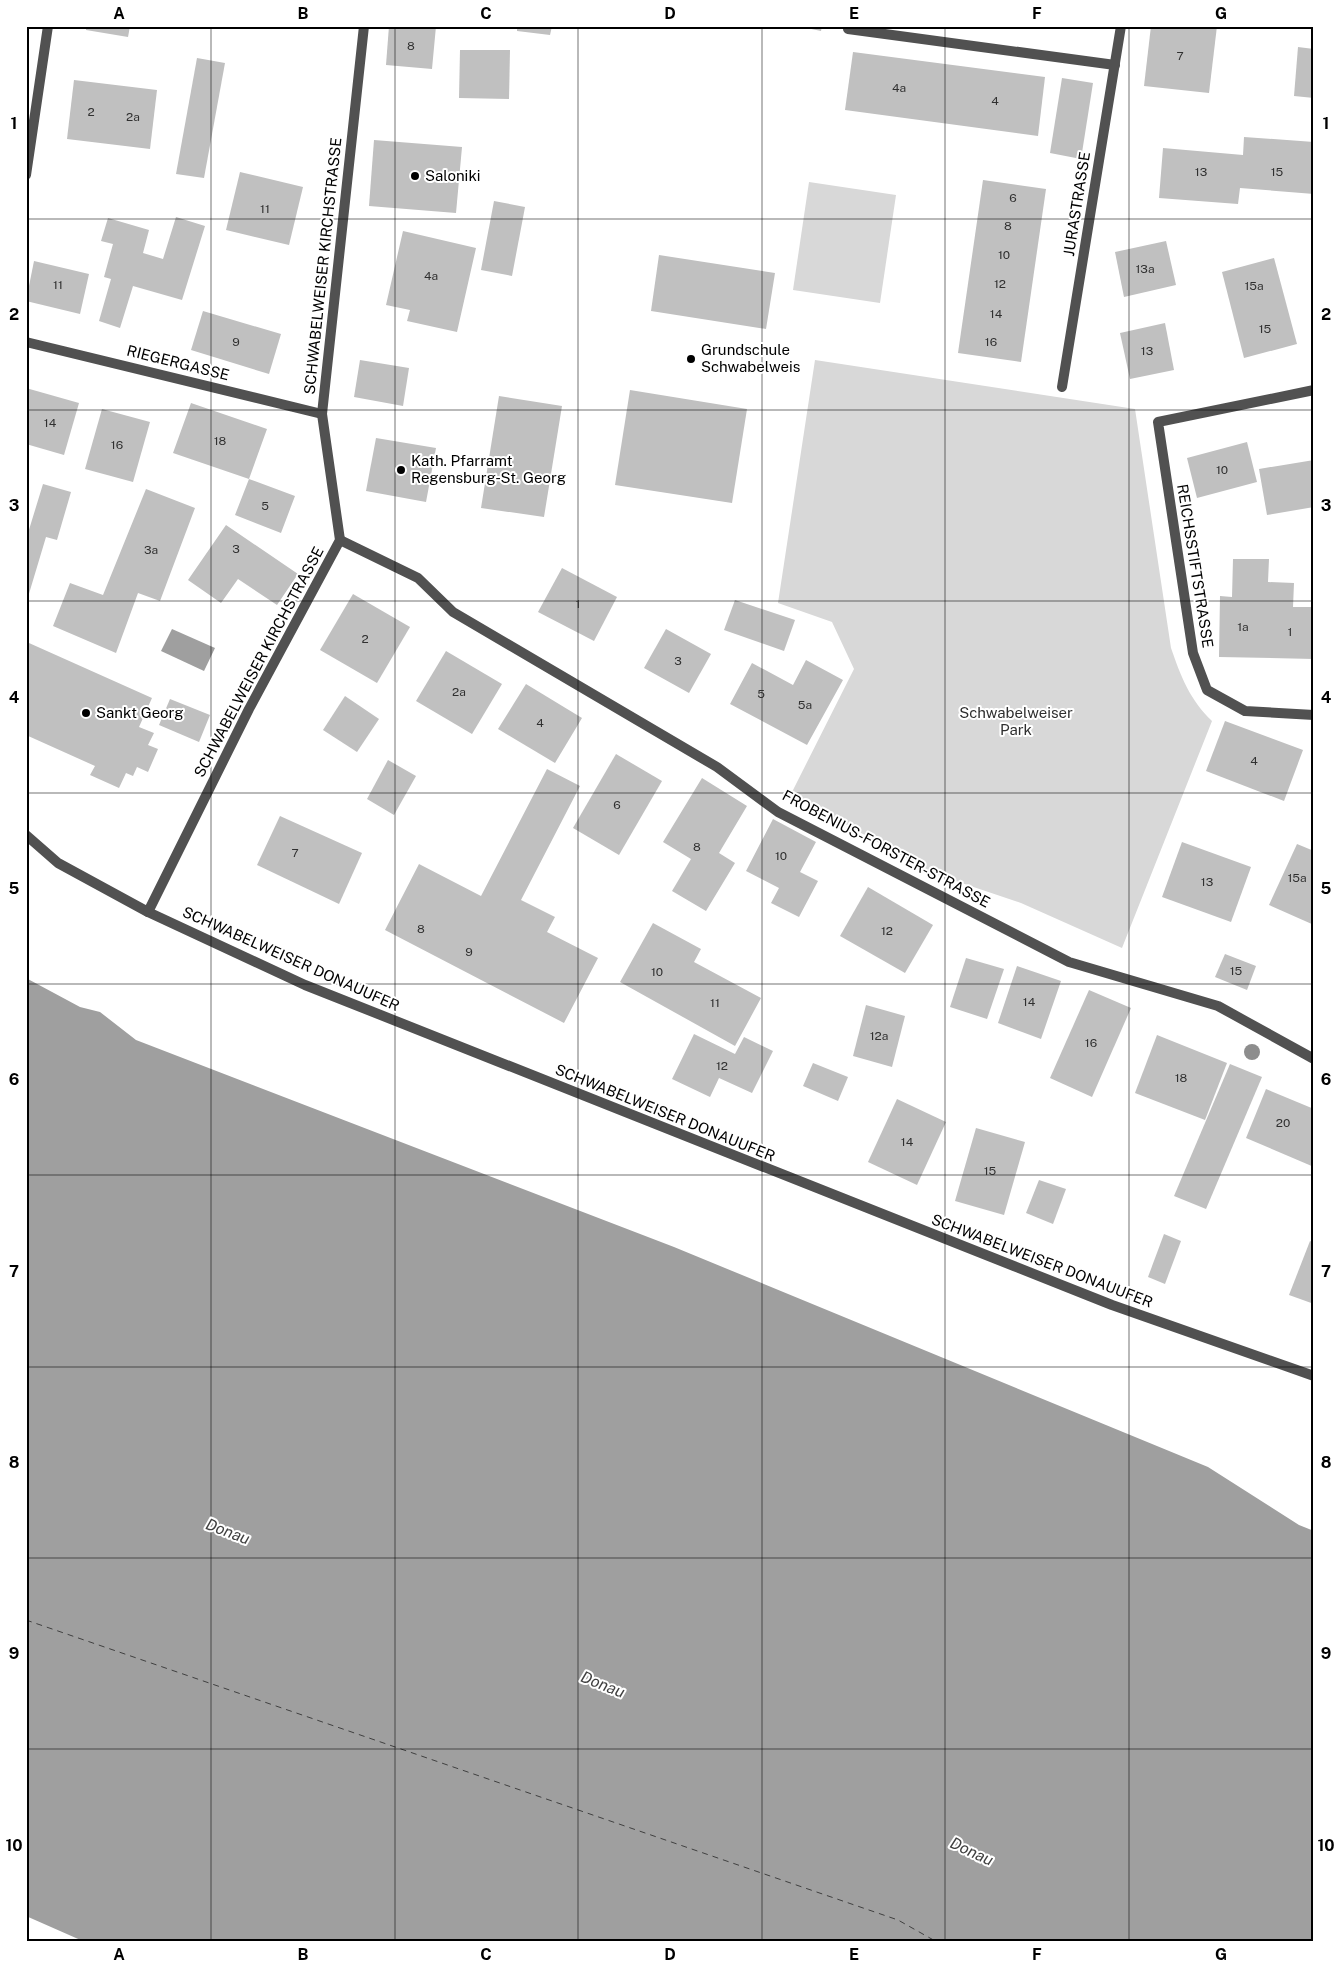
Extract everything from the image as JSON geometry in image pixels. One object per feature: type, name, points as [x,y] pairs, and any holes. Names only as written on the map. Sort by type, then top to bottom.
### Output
[{"type":"street","points":[[26,174],[48,26]]},
{"type":"street","name":"SCHWABELWEISER KIRCHSTRASSE","points":[[148,912],[249,709],[340,540],[322,414],[364,26]]},
{"type":"street","name":"JURASTRASSE","points":[[1062,387],[1121,26]]},
{"type":"street","points":[[848,29],[1115,65]]},
{"type":"street","name":"RIEGERGASSE","points":[[26,342],[322,414]]},
{"type":"street","name":"REICHSSTIFTSTRASSE","points":[[1314,390],[1158,422],[1193,653],[1206,690],[1245,711],[1314,715]]},
{"type":"street","name":"FROBENIUS-FORSTER-STRASSE","points":[[340,540],[418,578],[453,612],[717,767],[778,812],[1069,962],[1218,1006],[1314,1059]]},
{"type":"street","name":"SCHWABELWEISER DONAUUFER","points":[[26,835],[58,863],[148,912],[305,985],[434,1038],[1112,1305],[1314,1376]]},
{"type":"green space","points":[[809,182],[896,195],[880,303],[793,290]]},
{"type":"green space","name":"Schwabelweiser Park","points":[[815,360],[1135,409],[1171,648],[1187,688],[1204,713],[1212,721],[1122,948],[1021,903],[935,874],[791,794],[854,669],[832,622],[778,603]]},
{"type":"water","points":[[172,629],[215,648],[204,671],[161,651]]},
{"type":"water","name":"Donau","points":[[26,978],[80,1007],[100,1012],[136,1040],[674,1247],[1208,1467],[1299,1525],[1314,1531],[1314,1942],[85,1942],[26,1916]]},
{"type":"building","points":[[86,26],[130,26],[128,37],[86,30]]},
{"type":"building","points":[[389,26],[436,26],[432,69],[386,65]]},
{"type":"building","points":[[517,26],[552,26],[550,35],[517,31]]},
{"type":"building","points":[[797,26],[822,26],[821,31]]},
{"type":"building","points":[[1151,26],[1217,26],[1209,93],[1144,86]]},
{"type":"building","points":[[1298,47],[1314,49],[1314,98],[1294,96]]},
{"type":"building","points":[[460,50],[510,50],[509,99],[459,98]]},
{"type":"building","points":[[853,52],[1045,77],[1038,136],[845,110]]},
{"type":"building","points":[[197,58],[225,63],[204,178],[176,174]]},
{"type":"building","points":[[1062,78],[1093,83],[1081,159],[1050,153]]},
{"type":"building","points":[[74,80],[157,90],[150,149],[67,139]]},
{"type":"building","points":[[1244,137],[1314,142],[1314,194],[1240,188],[1238,204],[1159,198],[1163,148],[1243,155]]},
{"type":"building","name":"Saloniki","points":[[374,140],[462,147],[456,213],[369,206]]},
{"type":"building","points":[[240,172],[303,187],[289,245],[226,230]]},
{"type":"building","points":[[983,180],[1046,189],[1021,362],[958,353]]},
{"type":"building","points":[[494,201],[525,207],[512,276],[481,270]]},
{"type":"building","points":[[176,217],[205,226],[182,300],[133,286],[120,328],[99,321],[111,279],[104,277],[113,244],[101,241],[108,218],[149,230],[143,253],[163,259]]},
{"type":"building","points":[[403,231],[476,248],[457,332],[407,321],[410,310],[386,305]]},
{"type":"building","points":[[1166,241],[1176,285],[1124,297],[1115,252]]},
{"type":"building","points":[[659,255],[775,273],[766,329],[651,311]]},
{"type":"building","points":[[1274,258],[1297,344],[1244,358],[1222,272]]},
{"type":"building","points":[[34,261],[89,274],[80,314],[26,301]]},
{"type":"building","points":[[203,311],[281,334],[269,374],[191,350]]},
{"type":"building","points":[[1165,323],[1174,370],[1130,379],[1120,333]]},
{"type":"building","points":[[360,360],[409,368],[403,406],[354,397]]},
{"type":"building","points":[[26,388],[79,403],[64,455],[26,444]]},
{"type":"building","points":[[630,390],[747,409],[732,503],[615,485]]},
{"type":"building","points":[[499,396],[562,406],[544,517],[481,508]]},
{"type":"building","points":[[191,403],[267,429],[249,479],[173,453]]},
{"type":"building","points":[[102,409],[150,422],[133,482],[85,469]]},
{"type":"building","name":"Kath. Pfarramt Regensburg-St. Georg","points":[[376,438],[436,448],[426,502],[366,491]]},
{"type":"building","points":[[1247,442],[1257,482],[1197,498],[1187,458]]},
{"type":"building","points":[[1314,460],[1314,507],[1267,515],[1259,469]]},
{"type":"building","points":[[249,479],[295,496],[281,533],[235,515]]},
{"type":"building","points":[[43,484],[71,492],[57,540],[46,537],[28,597],[26,597],[26,533],[28,533]]},
{"type":"building","points":[[146,489],[195,508],[160,601],[138,593],[116,653],[53,626],[70,583],[103,595]]},
{"type":"building","points":[[226,525],[298,574],[277,605],[238,579],[221,603],[188,580]]},
{"type":"building","points":[[1233,559],[1269,559],[1268,582],[1294,583],[1293,607],[1314,607],[1314,659],[1219,657],[1220,596],[1232,597]]},
{"type":"building","points":[[562,568],[617,597],[594,641],[538,612]]},
{"type":"building","points":[[353,594],[410,627],[377,683],[320,650]]},
{"type":"building","points":[[735,600],[795,620],[784,651],[724,630]]},
{"type":"building","points":[[666,629],[711,654],[689,693],[644,668]]},
{"type":"building","name":"Sankt Georg","points":[[29,643],[152,698],[139,727],[154,733],[148,745],[158,749],[148,772],[137,767],[133,776],[126,773],[119,788],[90,775],[95,766],[26,735],[26,650]]},
{"type":"building","points":[[446,651],[502,684],[472,734],[416,701]]},
{"type":"building","points":[[806,660],[843,680],[807,745],[730,704],[752,663],[793,685]]},
{"type":"building","points":[[526,684],[582,718],[555,763],[498,729]]},
{"type":"building","points":[[345,696],[379,719],[357,752],[323,730]]},
{"type":"building","points":[[170,699],[210,715],[199,742],[159,725]]},
{"type":"building","points":[[1225,721],[1303,750],[1284,801],[1206,771]]},
{"type":"building","points":[[616,754],[662,781],[619,855],[573,828]]},
{"type":"building","points":[[388,760],[416,776],[394,815],[367,799]]},
{"type":"building","points":[[547,769],[580,786],[521,900],[555,917],[547,932],[598,958],[564,1023],[385,930],[419,864],[481,896]]},
{"type":"building","points":[[702,778],[747,806],[719,853],[735,863],[706,911],[672,891],[691,859],[663,842]]},
{"type":"building","points":[[280,816],[362,853],[339,904],[257,865]]},
{"type":"building","points":[[773,819],[816,842],[800,872],[818,881],[799,917],[771,903],[779,888],[746,871]]},
{"type":"building","points":[[1182,842],[1251,867],[1231,922],[1162,897]]},
{"type":"building","points":[[1297,844],[1314,851],[1314,925],[1269,905]]},
{"type":"building","points":[[868,887],[933,925],[905,973],[840,936]]},
{"type":"building","points":[[653,923],[701,949],[694,962],[761,998],[735,1046],[620,982]]},
{"type":"building","points":[[1225,954],[1256,966],[1247,990],[1215,977]]},
{"type":"building","points":[[966,958],[1004,969],[987,1019],[950,1007]]},
{"type":"building","points":[[1017,966],[1061,981],[1041,1039],[998,1023]]},
{"type":"building","points":[[1089,990],[1131,1008],[1092,1097],[1050,1078]]},
{"type":"building","points":[[866,1005],[905,1016],[892,1067],[853,1056]]},
{"type":"building","points":[[694,1034],[735,1054],[744,1037],[773,1051],[752,1093],[719,1078],[710,1097],[672,1079]]},
{"type":"building","points":[[1157,1035],[1227,1063],[1205,1120],[1135,1093]]},
{"type":"building","points":[[813,1063],[848,1077],[838,1101],[803,1086]]},
{"type":"building","points":[[1230,1064],[1262,1077],[1206,1209],[1174,1196]]},
{"type":"building","points":[[1266,1089],[1314,1109],[1314,1167],[1246,1138]]},
{"type":"building","points":[[897,1099],[946,1122],[917,1185],[868,1162]]},
{"type":"building","points":[[976,1128],[1025,1142],[1004,1215],[955,1201]]},
{"type":"building","points":[[1039,1180],[1066,1189],[1053,1224],[1026,1213]]},
{"type":"building","points":[[1164,1234],[1181,1241],[1165,1284],[1148,1277]]},
{"type":"building","points":[[1310,1241],[1314,1243],[1314,1304],[1289,1295]]},
{"type":"ferry route","points":[[26,1620],[898,1920],[937,1942]]},
{"type":"place","name":"Saloniki","points":[[415,176]]},
{"type":"place","name":"Grundschule Schwabelweis","points":[[691,359]]},
{"type":"place","name":"Kath. Pfarramt Regensburg-St. Georg","points":[[401,470]]},
{"type":"place","name":"Sankt Georg","points":[[86,713]]}]
